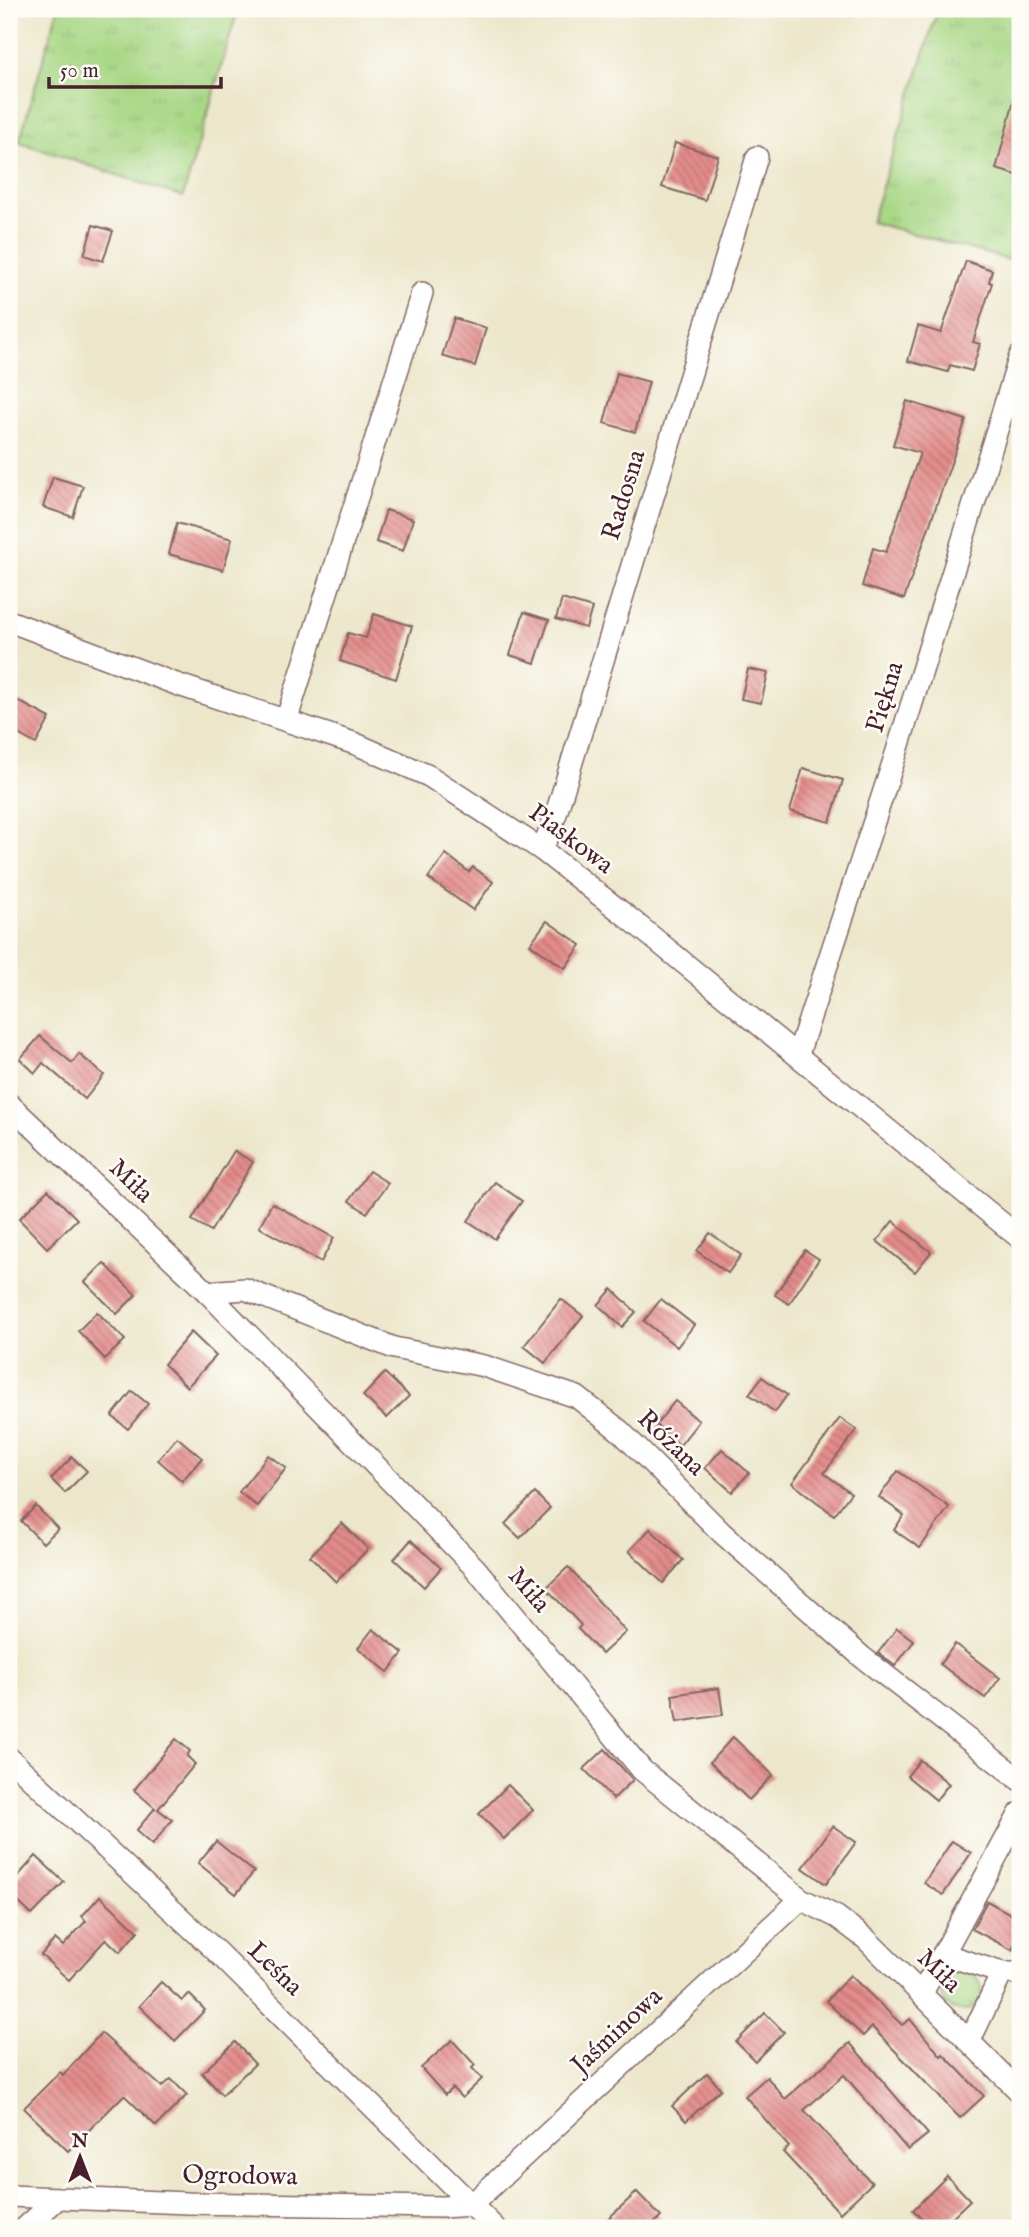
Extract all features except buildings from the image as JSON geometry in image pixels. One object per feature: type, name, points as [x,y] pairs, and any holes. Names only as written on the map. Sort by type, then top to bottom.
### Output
[{"type":"street","name":"Radosna","points":[[542,850],[556,814],[757,157]]},
{"type":"street","points":[[287,718],[422,293]]},
{"type":"street","name":"Piękna","points":[[798,1054],[877,816],[1020,356]]},
{"type":"street","name":"Piaskowa","points":[[9,621],[176,684],[287,718],[429,776],[542,850],[798,1054],[1020,1238]]},
{"type":"street","name":"Miła","points":[[9,1104],[207,1292],[475,1568],[642,1770],[801,1899],[837,1917],[866,1939],[1020,2092]]},
{"type":"street","name":"Różana","points":[[207,1292],[245,1289],[394,1348],[484,1366],[577,1397],[620,1431],[722,1533],[862,1657],[1020,1780]]},
{"type":"street","name":"Leśna","points":[[9,1758],[216,1951],[495,2228]]},
{"type":"street","points":[[922,1993],[1020,1814]]},
{"type":"street","name":"Jaśminowa","points":[[471,2205],[801,1899]]},
{"type":"street","name":"Miła","points":[[943,1954],[1011,1973]]},
{"type":"street","points":[[970,2040],[1011,1973]]},
{"type":"street","name":"Ogrodowa","points":[[9,2196],[416,2207],[471,2205]]},
{"type":"street","points":[[25,2228],[57,2199]]},
{"type":"green space","points":[[58,9],[238,9],[183,197],[19,142]]},
{"type":"green space","points":[[938,9],[1020,9],[1020,263],[871,222]]},
{"type":"green space","points":[[962,1971],[970,1972],[976,1977],[981,1983],[981,1999],[976,2005],[970,2010],[962,2011],[954,2010],[948,2005],[943,1999],[942,1991],[943,1983],[948,1977],[954,1972]]}]
